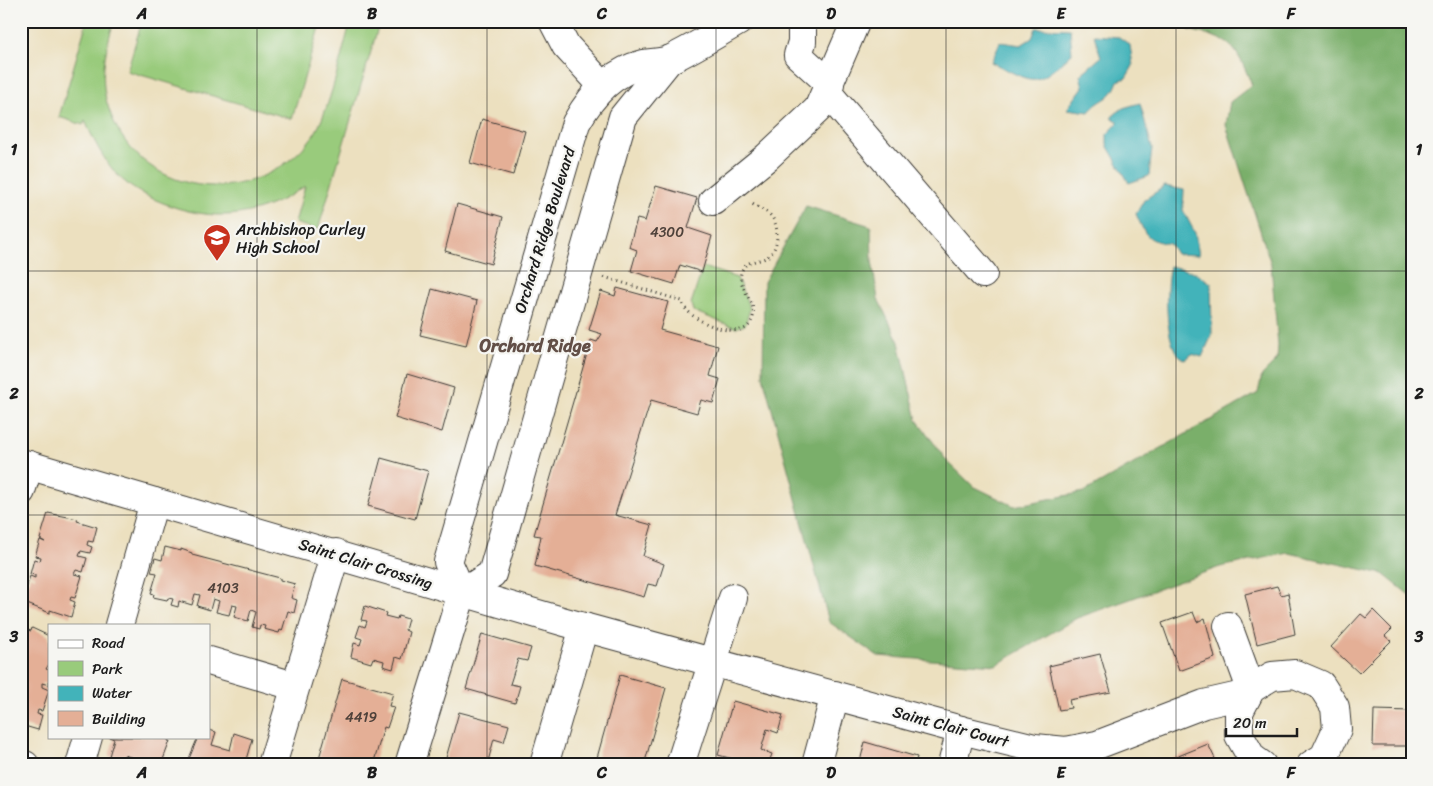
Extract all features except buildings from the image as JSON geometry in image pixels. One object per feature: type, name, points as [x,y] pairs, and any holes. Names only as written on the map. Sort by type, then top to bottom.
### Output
[{"type":"street","points":[[553,21],[566,46],[603,86]]},
{"type":"street","name":"Orchard Ridge Boulevard","points":[[669,60],[623,117],[492,574],[462,593],[448,562],[576,123],[587,104],[603,86],[643,64],[669,60],[739,21]]},
{"type":"street","points":[[802,21],[802,42],[798,55],[828,88],[983,274]]},
{"type":"street","points":[[723,193],[767,157],[818,108],[856,21]]},
{"type":"street","name":"Saint Clair Crossing","points":[[24,473],[154,502],[336,553],[462,593],[711,662]]},
{"type":"street","points":[[119,624],[154,502]]},
{"type":"street","points":[[272,765],[294,686],[336,553]]},
{"type":"street","points":[[409,765],[462,593]]},
{"type":"street","points":[[680,765],[711,662],[733,598]]},
{"type":"street","points":[[1228,626],[1249,692],[1239,712],[1239,735],[1252,758],[1262,765]]},
{"type":"street","points":[[544,765],[584,627]]},
{"type":"street","points":[[210,662],[294,686]]},
{"type":"street","name":"Saint Clair Court","points":[[711,662],[961,730],[1035,748],[1066,751],[1097,745],[1204,704],[1239,696],[1249,692],[1272,676],[1295,674],[1321,686],[1335,707],[1337,729],[1324,757],[1311,765]]},
{"type":"street","points":[[816,765],[835,695]]},
{"type":"street","points":[[952,765],[961,730]]},
{"type":"street","points":[[80,765],[88,738]]},
{"type":"path","points":[[580,270],[682,301],[689,314],[727,331],[737,332],[744,330],[752,321],[754,313],[753,304],[741,281],[740,275],[747,264],[767,257],[774,250],[777,230],[772,217],[755,206],[723,193]]},
{"type":"green space","points":[[87,21],[114,21],[108,41],[104,72],[107,103],[121,135],[142,160],[169,176],[198,185],[229,185],[260,177],[289,161],[313,136],[330,98],[351,21],[380,21],[318,230],[295,223],[305,186],[273,204],[240,214],[224,215],[189,211],[171,206],[150,198],[122,180],[103,156],[85,121],[83,125],[59,117]]},
{"type":"green space","points":[[142,21],[321,21],[292,119],[127,71]]},
{"type":"green space","points":[[1185,21],[1412,21],[1412,597],[1383,574],[1289,553],[1220,567],[1077,618],[996,665],[878,656],[829,622],[763,376],[764,282],[806,206],[871,226],[872,261],[878,299],[899,342],[917,420],[947,461],[973,486],[1014,506],[1084,492],[1258,393],[1262,375],[1277,360],[1278,345],[1271,264],[1226,125],[1230,102],[1252,85],[1241,60],[1231,46],[1215,37],[1189,30]]},
{"type":"green space","points":[[703,267],[737,278],[750,309],[745,325],[736,328],[693,311],[691,304]]},
{"type":"water","points":[[1036,28],[1070,29],[1072,53],[1050,73],[1034,79],[1026,78],[991,62],[1000,42],[1021,45],[1032,38]]},
{"type":"water","points":[[1094,35],[1119,37],[1130,45],[1133,66],[1126,78],[1118,81],[1112,93],[1089,112],[1067,109],[1083,87],[1080,75],[1101,57]]},
{"type":"water","points":[[1140,103],[1152,148],[1149,176],[1129,183],[1107,145],[1107,134],[1119,122],[1111,117],[1123,108]]},
{"type":"water","points":[[1165,186],[1184,190],[1183,210],[1195,233],[1199,255],[1176,254],[1170,244],[1151,239],[1142,227],[1136,214],[1144,200]]},
{"type":"water","points":[[1170,266],[1194,272],[1211,283],[1212,335],[1202,357],[1192,354],[1185,360],[1176,352],[1172,344],[1167,310],[1167,286]]},
{"type":"place","name":"Archbishop Curley High School","points":[[217,262]]},
{"type":"district","name":"Orchard Ridge","points":[[535,346]]}]
